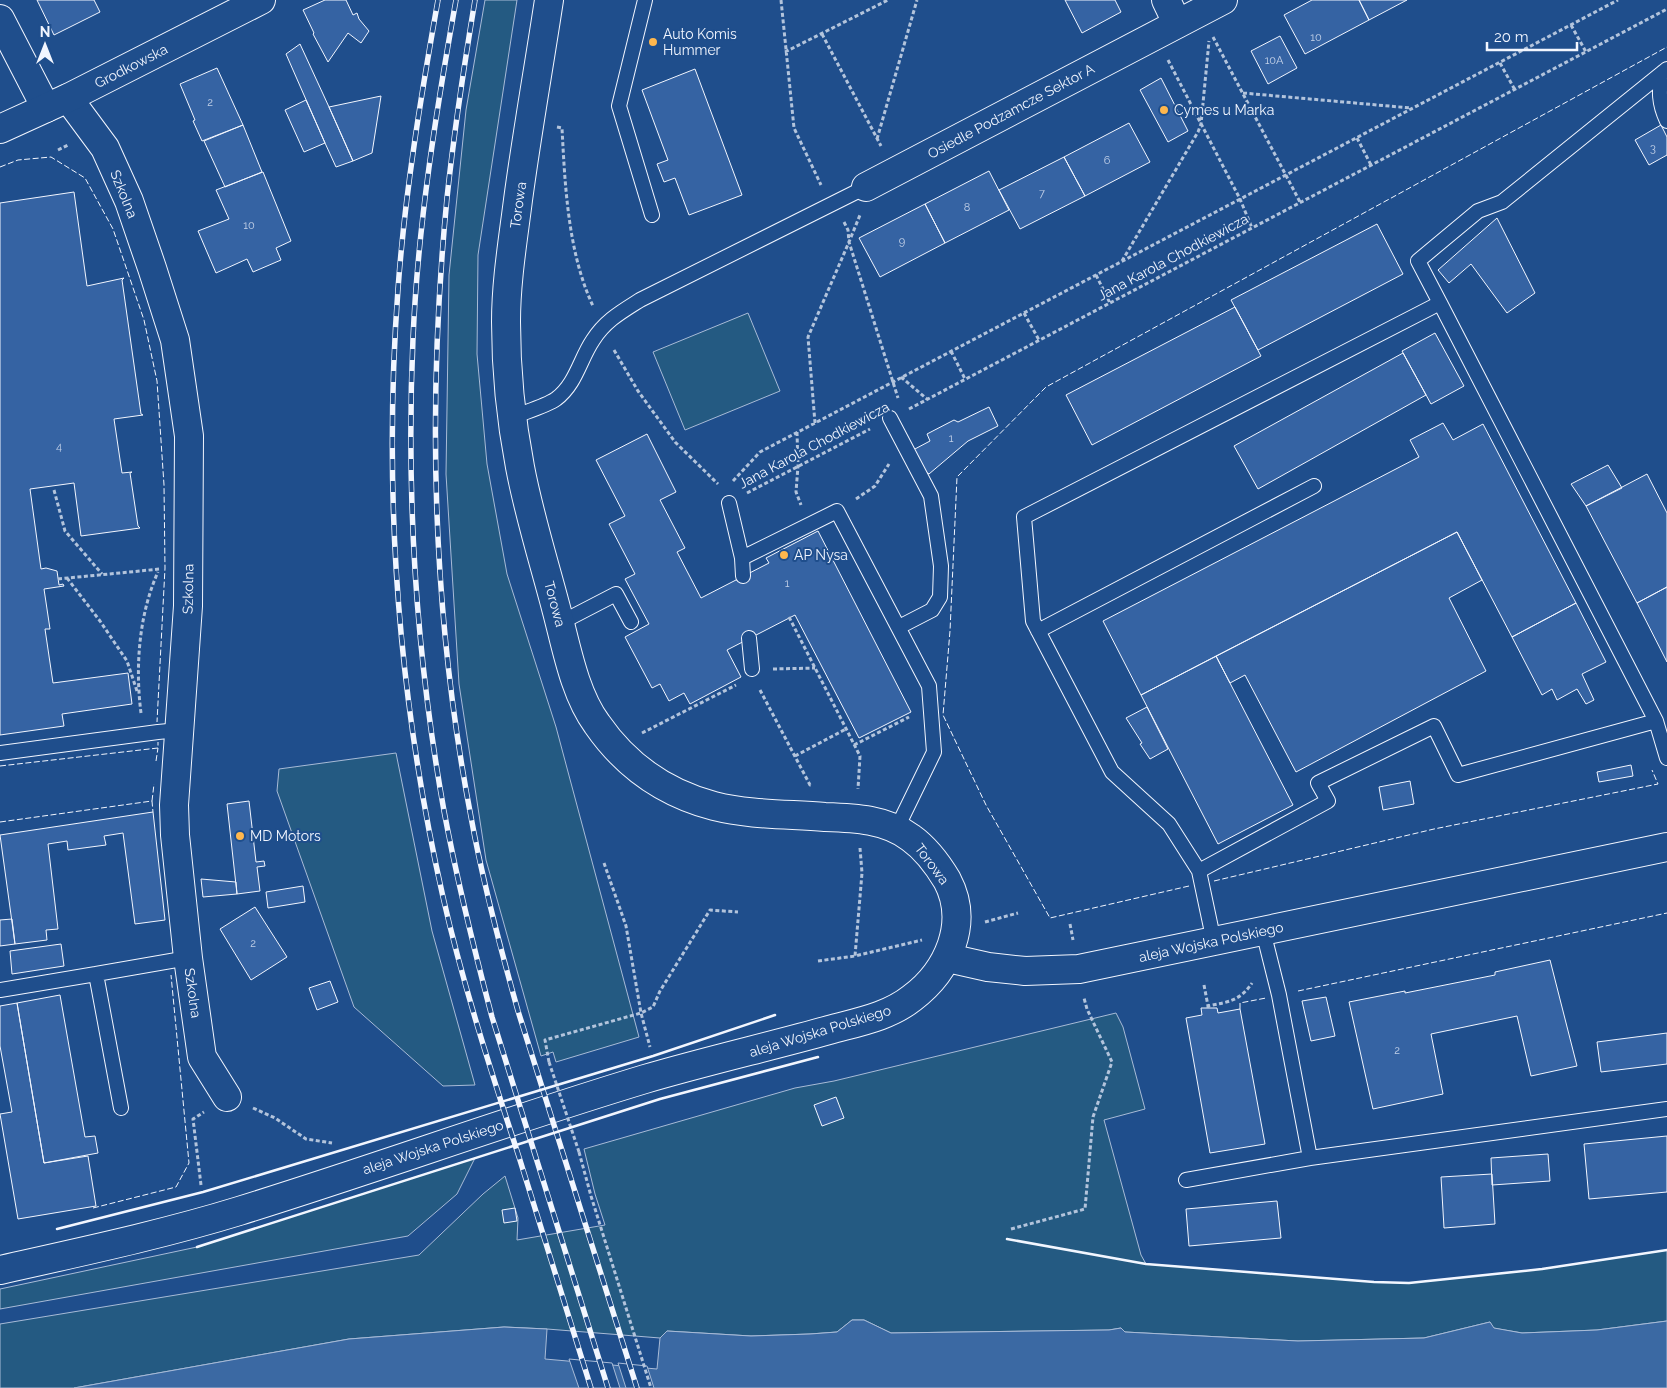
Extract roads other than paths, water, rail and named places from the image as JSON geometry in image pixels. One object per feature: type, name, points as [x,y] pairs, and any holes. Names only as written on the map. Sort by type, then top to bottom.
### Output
[{"type":"street","name":"Grodkowska","points":[[0,129],[57,103],[261,0]]},
{"type":"street","name":"Torowa","points":[[549,0],[510,261],[506,319],[508,373],[520,468],[560,623],[582,696],[594,722],[616,747],[645,775],[660,786],[708,805],[746,812],[858,819],[883,824],[909,836],[928,854],[949,883],[956,908],[956,930],[948,958]]},
{"type":"street","name":"Osiedle Podzamcze Sektor A","points":[[866,188],[1184,14]]},
{"type":"street","name":"Szkolna","points":[[0,19],[57,103],[105,148],[125,192],[175,340],[189,436],[188,606],[174,805],[175,825],[188,958],[202,1057],[227,1097]]},
{"type":"street","name":"aleja Wojska Polskiego","points":[[0,1270],[126,1241],[233,1213],[649,1078],[887,1014],[910,1000],[930,982],[948,958],[1025,971],[1079,968],[1214,942],[1667,847]]},
{"type":"lane","points":[[645,0],[619,106],[652,215]]},
{"type":"lane","points":[[1665,71],[1660,85],[1661,110],[1667,121]]},
{"type":"lane","points":[[1665,71],[1502,202],[1478,211],[1418,261],[1656,721],[1667,758]]},
{"type":"lane","points":[[513,417],[556,399],[571,383],[592,341],[612,317],[640,300],[866,188]]},
{"type":"lane","points":[[1214,942],[1199,871],[1169,824],[1112,772],[1033,621],[1024,517],[1440,303]]},
{"type":"lane","points":[[896,415],[903,443],[931,496],[941,566],[940,597],[932,610],[899,627]]},
{"type":"lane","points":[[1038,631],[1314,486]]},
{"type":"lane","points":[[729,503],[742,558],[743,576]]},
{"type":"lane","points":[[742,558],[837,511],[929,686],[934,752],[896,830]]},
{"type":"lane","points":[[560,623],[616,594],[631,622]]},
{"type":"lane","points":[[748,675],[749,638]]},
{"type":"lane","points":[[1199,871],[1328,801],[1318,783],[1434,726],[1458,775],[1656,721]]},
{"type":"lane","points":[[0,753],[179,730]]},
{"type":"lane","points":[[1263,931],[1279,996],[1310,1158]]},
{"type":"lane","points":[[0,990],[188,958]]},
{"type":"lane","points":[[96,974],[121,1108]]},
{"type":"lane","points":[[1186,1180],[1310,1158],[1667,1109]]},
{"type":"railway","points":[[438,0],[409,180],[398,289],[394,365],[392,442],[394,518],[405,671],[415,747],[428,822],[459,963],[591,1388]]},
{"type":"railway","points":[[456,0],[429,168],[415,295],[413,338],[411,397],[412,516],[415,575],[426,694],[449,837],[485,991],[608,1388]]},
{"type":"railway","points":[[475,0],[459,99],[447,198],[437,353],[437,509],[448,664],[458,741],[471,817],[498,939],[518,1011],[637,1388]]},
{"type":"place","name":"Auto Komis Hummer","points":[[653,42]]},
{"type":"place","name":"Cymes u Marka","points":[[1164,110]]},
{"type":"place","name":"AP Nysa","points":[[784,555]]},
{"type":"place","name":"MD Motors","points":[[240,836]]}]
